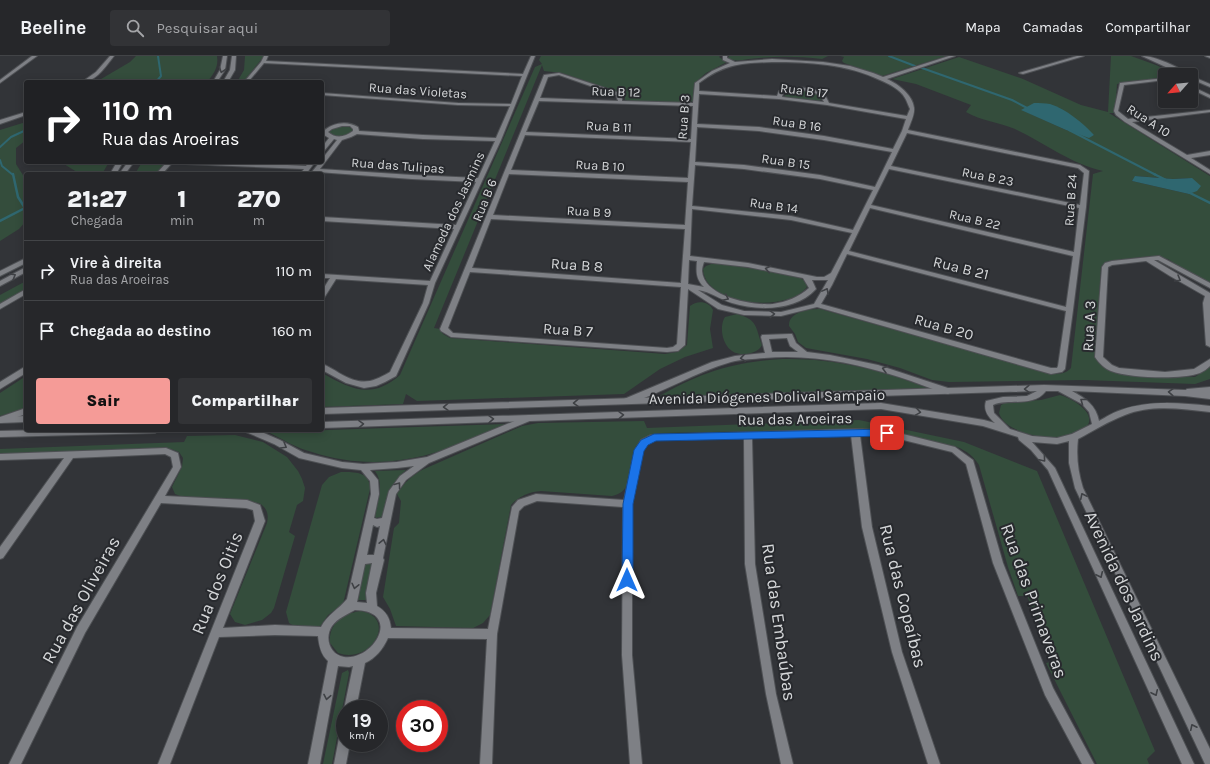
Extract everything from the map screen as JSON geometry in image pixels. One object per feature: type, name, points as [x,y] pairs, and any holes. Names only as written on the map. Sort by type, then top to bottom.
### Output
[{"type":"street","points":[[0,82],[35,56]]},
{"type":"street","points":[[87,80],[98,73],[112,56]]},
{"type":"street","points":[[217,80],[220,76],[225,61],[225,56]]},
{"type":"street","points":[[227,80],[235,64],[234,56]]},
{"type":"street","points":[[248,80],[263,62],[266,56]]},
{"type":"street","name":"Alameda dos Jasmins","points":[[324,368],[353,383],[367,386],[383,381],[393,374],[426,303],[432,283],[498,140],[533,56]]},
{"type":"street","points":[[725,56],[725,59],[733,63]]},
{"type":"street","points":[[882,78],[953,56]]},
{"type":"street","points":[[1021,73],[1082,56]]},
{"type":"street","points":[[1144,56],[1172,68]]},
{"type":"street","points":[[1162,63],[1166,56]]},
{"type":"street","name":"Rua B 3","points":[[681,345],[697,83],[711,72],[733,63],[784,57],[834,59],[882,78],[897,87],[906,96],[912,109],[905,131],[896,151],[824,295],[817,305]]},
{"type":"street","points":[[263,62],[525,75]]},
{"type":"street","name":"Rua B 6","points":[[451,335],[444,329],[546,76],[551,74],[567,76],[618,94],[620,97],[620,102]]},
{"type":"street","name":"Rua A 10","points":[[1158,80],[1122,84],[1116,111],[1127,121],[1210,172]]},
{"type":"street","points":[[1198,80],[1210,86]]},
{"type":"street","points":[[779,98],[781,92],[786,90],[807,89],[822,94],[827,104]]},
{"type":"street","points":[[1198,91],[1210,97]]},
{"type":"street","name":"Rua B 17","points":[[696,92],[779,98],[827,104],[909,118]]},
{"type":"street","name":"Rua das Violetas","points":[[324,94],[458,104],[512,105]]},
{"type":"street","name":"Rua B 12","points":[[536,99],[695,105]]},
{"type":"street","points":[[1127,121],[1210,111]]},
{"type":"street","points":[[0,122],[24,114]]},
{"type":"street","points":[[356,132],[357,130],[354,126],[347,124],[333,126],[324,130],[326,134],[332,138],[350,136],[356,132],[498,140]]},
{"type":"street","name":"Rua B 16","points":[[694,125],[773,131],[824,138],[896,151]]},
{"type":"street","name":"Rua B 24","points":[[905,131],[1080,167],[1087,172],[1084,207],[1062,367]]},
{"type":"street","name":"Rua B 11","points":[[523,133],[693,141]]},
{"type":"street","points":[[324,148],[332,138]]},
{"type":"street","points":[[324,160],[341,138]]},
{"type":"street","points":[[1186,157],[1210,153]]},
{"type":"street","name":"Rua B 15","points":[[692,163],[744,167],[820,177],[877,189]]},
{"type":"street","points":[[161,172],[168,164]]},
{"type":"street","points":[[225,164],[307,168]]},
{"type":"street","points":[[304,172],[310,164]]},
{"type":"street","points":[[315,172],[321,164]]},
{"type":"street","name":"Rua B 23","points":[[888,167],[1084,207]]},
{"type":"street","name":"Rua das Tulipas","points":[[324,172],[479,180]]},
{"type":"street","name":"Rua B 10","points":[[507,172],[691,180]]},
{"type":"street","name":"Rua B 22","points":[[868,206],[1077,255]]},
{"type":"street","name":"Rua B 14","points":[[689,207],[790,218],[856,232]]},
{"type":"street","name":"Rua B 9","points":[[489,217],[688,227]]},
{"type":"street","points":[[324,218],[458,227]]},
{"type":"street","name":"Rua B 21","points":[[846,252],[1070,310]]},
{"type":"street","points":[[686,258],[748,265],[821,279],[833,275]]},
{"type":"street","points":[[1147,259],[1155,258],[1162,260],[1210,286]]},
{"type":"street","points":[[701,259],[698,266],[698,273],[710,290],[724,298],[744,304],[762,306],[777,305],[800,299],[813,289],[809,280],[805,276]]},
{"type":"street","points":[[1147,259],[1210,296],[1206,303],[1210,345]]},
{"type":"street","name":"Rua A 3","points":[[1147,259],[1112,263],[1107,264],[1105,267],[1099,357],[1107,366],[1120,372],[1176,374],[1193,372],[1205,366],[1210,361]]},
{"type":"street","points":[[0,274],[24,261]]},
{"type":"street","points":[[0,284],[24,270]]},
{"type":"street","name":"Rua B 8","points":[[468,270],[685,285],[710,290]]},
{"type":"street","points":[[324,276],[432,283]]},
{"type":"street","points":[[324,294],[334,277]]},
{"type":"street","points":[[685,285],[720,307],[744,313],[781,314],[817,305]]},
{"type":"street","points":[[0,307],[24,292]]},
{"type":"street","name":"Rua B 20","points":[[817,305],[1051,371],[1059,370],[1062,367]]},
{"type":"street","name":"Rua B 7","points":[[451,335],[667,350],[676,349],[681,345]]},
{"type":"street","points":[[769,355],[765,337],[789,336],[797,349],[805,354]]},
{"type":"street","name":"Avenida Diógenes Dolival Sampaio","points":[[623,402],[645,395],[699,370],[730,359],[769,355],[805,354],[855,361],[894,372],[948,391]]},
{"type":"street","points":[[0,386],[24,370]]},
{"type":"street","name":"Avenida Diógenes Dolival Sampaio","points":[[324,411],[1044,388],[1186,393],[1210,396]]},
{"type":"street","name":"Avenida dos Jardins","points":[[1044,388],[1041,394],[1032,398],[1002,399],[989,403],[988,409],[991,415],[1034,448],[1051,468],[1188,764]]},
{"type":"street","points":[[1058,388],[1081,399],[1090,406],[1096,415],[1096,426]]},
{"type":"street","points":[[1186,393],[1210,390]]},
{"type":"street","name":"Avenida Diógenes Dolival Sampaio","points":[[324,425],[881,406],[984,423],[1032,439],[1057,441],[1074,437],[1122,412],[1142,406],[1176,405],[1210,409]]},
{"type":"street","points":[[0,420],[24,412]]},
{"type":"street","name":"Avenida Diógenes Dolival Sampaio","points":[[254,432],[277,442],[302,456],[342,465],[363,467],[397,465],[428,460],[529,418]]},
{"type":"street","points":[[0,420],[24,419]]},
{"type":"street","points":[[0,434],[78,432]]},
{"type":"street","name":"Rua das Aroeiras","points":[[628,504],[639,450],[644,442],[654,437],[855,432],[887,433],[955,450]]},
{"type":"street","name":"Rua das Copaíbas","points":[[855,432],[867,528],[897,652],[934,764]]},
{"type":"street","name":"Rua das Embaúbas","points":[[748,435],[750,564],[770,694],[787,764]]},
{"type":"street","name":"Avenida dos Jardins","points":[[1074,437],[1072,451],[1073,469],[1079,488],[1210,762]]},
{"type":"street","name":"Rua das Primaveras","points":[[955,450],[970,462],[998,563],[1049,691],[1088,764]]},
{"type":"street","name":"Rua das Oliveiras","points":[[15,764],[81,630],[177,467],[175,455],[166,451],[71,454]]},
{"type":"street","points":[[0,457],[71,454]]},
{"type":"street","points":[[0,555],[71,454]]},
{"type":"street","points":[[372,608],[372,593],[392,492],[403,478],[428,460]]},
{"type":"street","points":[[345,609],[364,606],[372,608],[379,612],[385,625],[385,633],[382,641],[376,649],[360,660],[351,662],[334,659],[324,648],[322,640],[324,632],[332,619],[345,609],[352,601],[370,520],[376,485],[374,480],[363,467]]},
{"type":"street","points":[[486,764],[492,634],[516,510],[521,503],[536,497],[628,504],[627,655],[636,764]]},
{"type":"street","name":"Rua dos Oitis","points":[[158,499],[247,504],[257,508],[260,521],[164,764]]},
{"type":"street","points":[[370,520],[377,523],[387,521]]},
{"type":"street","points":[[361,560],[371,558],[379,560]]},
{"type":"street","points":[[215,633],[275,630],[324,632]]},
{"type":"street","points":[[385,633],[492,634]]},
{"type":"street","points":[[314,764],[334,659]]},
{"type":"street","points":[[352,700],[360,660]]},
{"type":"street","points":[[340,764],[342,752]]},
{"type":"green space","points":[[136,56],[217,56],[216,67],[208,80],[99,80],[130,62]]},
{"type":"green space","points":[[245,56],[264,56],[245,80],[238,80],[244,70]]},
{"type":"green space","points":[[541,56],[720,56],[719,57],[727,62],[706,73],[698,80],[694,85],[693,101],[685,103],[627,101],[625,100],[625,96],[621,93],[562,73],[544,71],[542,65],[434,328],[440,329],[443,334],[450,338],[665,354],[677,352],[687,345],[690,306],[703,302],[709,305],[713,310],[710,329],[713,348],[685,357],[660,369],[624,394],[417,401],[406,394],[403,404],[324,407],[324,374],[342,384],[370,390],[390,383],[400,375],[535,67],[542,64],[539,60]]},
{"type":"green space","points":[[729,56],[828,56],[822,59],[776,57],[733,60],[728,58]]},
{"type":"green space","points":[[840,56],[946,56],[882,76],[844,63],[842,61],[844,57]]},
{"type":"green space","points":[[1111,56],[1131,56],[1162,68],[1158,68],[1158,78],[1117,84],[1115,113],[1109,113],[1210,176],[1210,284],[1168,259],[1151,256],[1110,261],[1104,264],[1101,267],[1095,357],[1105,368],[1124,375],[1195,377],[1210,367],[1210,379],[1195,384],[1084,380],[949,382],[932,380],[900,368],[867,359],[806,348],[798,342],[795,334],[789,326],[792,317],[800,312],[820,309],[1048,373],[1061,374],[1069,370],[1071,368],[1093,174],[1103,171],[1091,168],[1069,158],[1015,129],[966,112],[971,105],[916,84],[892,79],[959,57],[1023,79],[1081,105],[1108,112]],"holes":[[[1022,110],[1094,135],[1089,137],[1066,130]],[[1136,176],[1173,179],[1192,178],[1189,194],[1132,181]]]},
{"type":"green space","points":[[790,91],[810,91],[822,97],[821,100],[817,101],[789,98],[784,96]]},
{"type":"green space","points":[[24,123],[24,142],[16,148],[16,164],[24,177],[24,223],[19,229],[0,241],[0,130]]},
{"type":"green space","points":[[337,126],[348,126],[353,130],[342,136],[329,134],[331,129]]},
{"type":"green space","points":[[64,164],[108,164],[103,172],[77,172]]},
{"type":"green space","points":[[141,164],[164,164],[157,172],[136,172]]},
{"type":"green space","points":[[714,263],[757,269],[800,278],[805,281],[807,287],[797,295],[782,301],[766,303],[748,302],[731,298],[717,291],[707,281],[703,269]]},
{"type":"green space","points":[[24,282],[24,290],[0,305],[0,295]]},
{"type":"green space","points":[[737,314],[752,321],[757,328],[762,345],[757,351],[748,354],[735,353],[726,344],[722,335],[723,321],[725,317]]},
{"type":"green space","points":[[782,359],[819,360],[856,366],[891,375],[927,388],[656,398],[702,375],[716,370],[747,363]]},
{"type":"green space","points":[[24,377],[24,409],[0,416],[0,393]]},
{"type":"green space","points":[[1060,395],[1074,401],[1086,411],[1089,417],[1089,422],[1085,428],[1070,436],[1050,438],[1029,434],[1008,425],[1000,417],[999,413],[1001,405],[1007,402],[1041,400]]},
{"type":"green space","points":[[859,420],[964,442],[1037,471],[1155,751],[1147,759],[1149,764],[1097,764],[1046,663],[1055,661],[1027,596],[1018,596],[977,462],[967,452],[957,447],[887,430],[861,429],[660,433],[646,438],[637,446],[633,455],[628,484],[622,492],[612,496],[541,491],[528,493],[511,505],[490,615],[483,623],[473,628],[396,626],[390,609],[383,597],[394,528],[399,523],[401,501],[397,494],[402,486],[424,469],[522,426],[538,423],[644,421],[647,428]]},
{"type":"green space","points":[[506,424],[459,445],[435,453],[388,461],[363,462],[338,459],[312,452],[289,443],[268,432],[324,432],[324,430]]},
{"type":"green space","points":[[235,435],[263,442],[287,457],[298,471],[305,488],[303,501],[297,505],[289,532],[295,536],[274,608],[271,613],[262,620],[245,625],[235,622],[230,614],[267,523],[267,512],[259,503],[183,497],[175,494],[172,487],[182,467],[183,458],[179,452],[171,449],[0,454],[0,449],[184,442],[187,436]]},
{"type":"green space","points":[[406,470],[396,480],[390,491],[384,516],[376,518],[375,516],[379,499],[380,482],[375,471]]},
{"type":"green space","points":[[341,472],[351,472],[364,476],[369,483],[370,489],[343,604],[328,615],[319,628],[296,627],[289,623],[286,612],[322,485],[329,477]]},
{"type":"green space","points":[[371,564],[373,567],[366,600],[357,600],[364,565]]},
{"type":"green space","points":[[361,611],[372,615],[378,622],[379,631],[376,639],[370,647],[361,652],[350,655],[338,653],[330,643],[331,630],[343,617],[354,612]]},
{"type":"green space","points":[[348,670],[349,673],[344,700],[336,700],[342,673]]},
{"type":"green space","points":[[336,702],[336,743],[332,764],[323,764]]},
{"type":"water","points":[[1034,103],[1050,104],[1062,109],[1079,121],[1094,135],[1089,138],[1066,130],[1021,110]]},
{"type":"water","points":[[1135,176],[1173,179],[1192,178],[1201,186],[1197,191],[1189,194],[1132,181]]},
{"type":"waterway","points":[[158,56],[161,76],[158,80]]},
{"type":"waterway","points":[[889,56],[915,66]]},
{"type":"waterway","points":[[922,68],[1012,100],[1029,109]]},
{"type":"waterway","points":[[1069,130],[1156,175]]},
{"type":"waterway","points":[[0,147],[11,137],[24,131]]},
{"type":"waterway","points":[[0,160],[2,166],[13,175]]},
{"type":"waterway","points":[[13,174],[18,197],[24,206]]},
{"type":"waterway","points":[[1156,175],[1166,180]]},
{"type":"waterway","points":[[1188,192],[1210,203]]},
{"type":"waterway","points":[[0,221],[24,209]]},
{"type":"route","points":[[627,580],[628,504],[639,450],[644,442],[654,437],[855,432],[887,433]]}]
